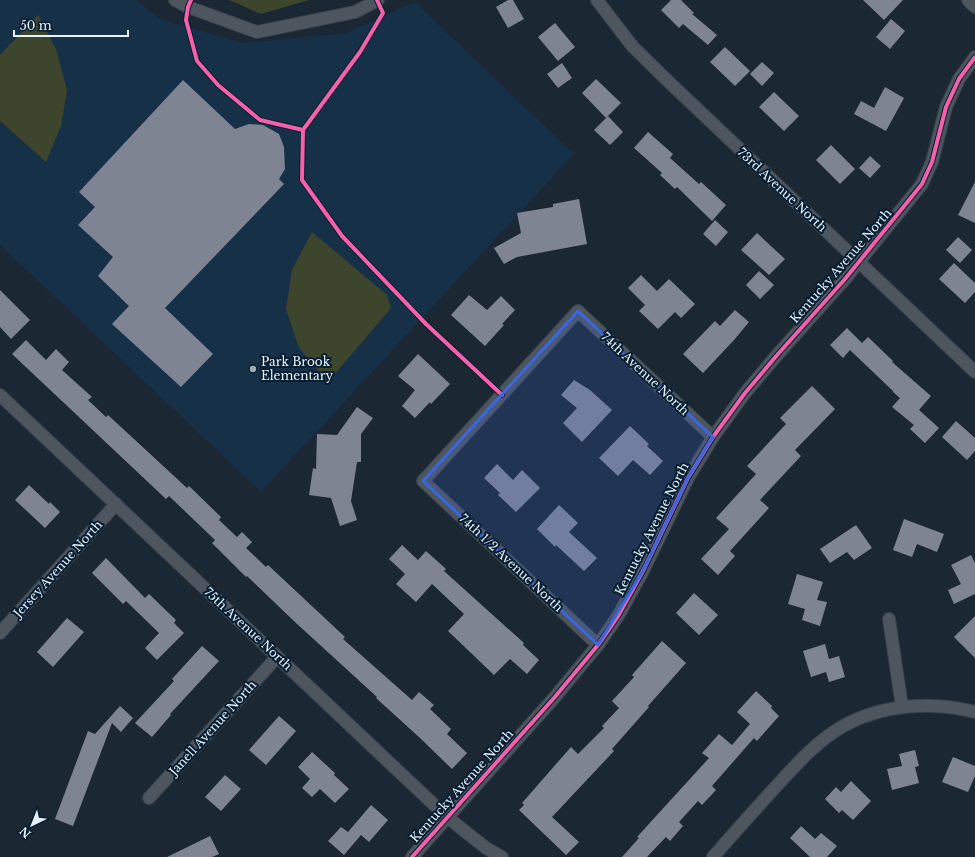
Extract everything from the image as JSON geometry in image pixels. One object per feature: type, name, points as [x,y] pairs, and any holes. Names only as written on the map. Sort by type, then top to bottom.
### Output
[{"type":"street","points":[[175,0],[188,7],[257,32],[355,12],[378,0]]},
{"type":"street","name":"73rd Avenue North","points":[[597,0],[633,47],[975,372]]},
{"type":"street","points":[[968,0],[975,7]]},
{"type":"street","name":"Kentucky Avenue North","points":[[412,857],[554,698],[598,645],[618,616],[643,571],[688,478],[713,437],[754,382],[859,262],[922,184],[932,162],[946,107],[959,78],[975,57]]},
{"type":"street","name":"74th Avenue North","points":[[423,481],[578,311],[713,437]]},
{"type":"street","name":"75th Avenue North","points":[[0,395],[447,817],[480,844],[502,857]]},
{"type":"street","name":"74th 1/2 Avenue North","points":[[423,481],[598,645]]},
{"type":"street","name":"Jersey Avenue North","points":[[0,633],[116,504]]},
{"type":"street","points":[[889,619],[902,707]]},
{"type":"street","name":"Janell Avenue North","points":[[149,798],[277,657]]},
{"type":"street","points":[[713,857],[798,762],[821,742],[846,725],[873,714],[902,707],[933,705],[975,712]]},
{"type":"highlighted area","points":[[578,311],[713,437],[688,478],[643,571],[598,645],[423,481]]},
{"type":"shaded area","name":"Park Brook Elementary","points":[[0,0],[137,0],[160,19],[244,43],[346,33],[415,2],[574,154],[261,492],[0,245]]},
{"type":"green space","points":[[229,0],[309,0],[261,14]]},
{"type":"green space","points":[[38,15],[56,49],[67,90],[61,126],[46,162],[0,121],[0,55]]},
{"type":"green space","points":[[312,232],[387,295],[391,308],[328,382],[299,348],[286,309],[292,270]]},
{"type":"building","points":[[508,0],[513,0],[524,19],[508,28],[496,7]]},
{"type":"building","points":[[671,0],[681,0],[694,13],[692,14],[717,35],[708,45],[683,24],[679,28],[661,10]]},
{"type":"building","points":[[863,0],[903,0],[884,20]]},
{"type":"building","points":[[891,19],[905,31],[890,49],[876,37]]},
{"type":"building","points":[[555,23],[575,47],[558,61],[538,37]]},
{"type":"building","points":[[725,47],[750,71],[735,86],[710,62]]},
{"type":"building","points":[[762,62],[774,73],[762,86],[750,74]]},
{"type":"building","points":[[562,63],[572,78],[558,88],[547,74]]},
{"type":"building","points":[[596,79],[621,103],[606,118],[582,93]]},
{"type":"building","points":[[183,80],[235,129],[249,124],[263,125],[279,134],[284,147],[285,169],[279,179],[284,184],[165,308],[213,354],[181,387],[112,324],[129,306],[98,276],[113,257],[78,225],[95,207],[79,192]]},
{"type":"building","points":[[885,87],[904,98],[886,131],[854,114],[861,101],[874,108]]},
{"type":"building","points":[[774,92],[799,116],[784,131],[759,107]]},
{"type":"building","points":[[608,116],[623,132],[610,145],[594,130]]},
{"type":"building","points":[[648,132],[673,154],[670,158],[699,184],[701,182],[726,205],[712,221],[677,187],[675,189],[660,175],[662,173],[634,148]]},
{"type":"building","points":[[831,145],[855,169],[840,184],[816,160]]},
{"type":"building","points":[[870,156],[881,166],[870,178],[859,168]]},
{"type":"building","points":[[975,182],[975,223],[958,215]]},
{"type":"building","points":[[579,199],[587,244],[517,257],[504,264],[494,248],[521,233],[517,213],[553,207],[553,204]]},
{"type":"building","points":[[715,220],[728,232],[716,246],[703,234]]},
{"type":"building","points":[[757,233],[785,259],[769,275],[741,250]]},
{"type":"building","points":[[958,237],[972,250],[960,263],[946,250]]},
{"type":"building","points":[[954,263],[975,283],[975,292],[965,303],[939,279]]},
{"type":"building","points":[[759,271],[774,285],[760,299],[746,285]]},
{"type":"building","points":[[641,275],[657,291],[669,279],[695,304],[681,318],[675,312],[658,329],[639,311],[645,305],[628,288]]},
{"type":"building","points":[[0,290],[30,320],[11,339],[0,327]]},
{"type":"building","points":[[469,295],[487,310],[501,296],[515,310],[485,346],[451,315]]},
{"type":"building","points":[[735,310],[749,322],[703,373],[683,354],[715,321],[720,326]]},
{"type":"building","points":[[847,328],[862,343],[868,337],[893,361],[892,362],[931,396],[919,410],[939,428],[925,443],[910,429],[914,425],[892,407],[900,398],[850,350],[843,358],[830,345]]},
{"type":"building","points":[[26,340],[46,360],[56,349],[69,362],[62,370],[92,397],[88,400],[106,417],[108,415],[187,488],[189,486],[221,517],[219,520],[237,537],[242,532],[252,542],[246,548],[266,567],[268,565],[345,637],[343,639],[412,700],[419,692],[434,705],[430,709],[451,729],[447,734],[467,753],[452,769],[376,698],[377,697],[247,576],[246,577],[212,543],[215,540],[169,496],[166,499],[12,354]]},
{"type":"building","points":[[418,354],[450,384],[415,418],[402,406],[415,390],[398,376]]},
{"type":"building","points":[[574,380],[590,390],[612,410],[582,442],[563,423],[577,408],[561,395]]},
{"type":"building","points":[[812,386],[835,409],[795,450],[801,456],[760,500],[769,508],[730,551],[735,556],[718,575],[701,559],[729,529],[716,518],[756,474],[747,466],[786,424],[780,418]]},
{"type":"building","points":[[357,407],[373,418],[361,434],[361,462],[357,462],[351,501],[357,520],[340,526],[331,498],[309,495],[313,468],[316,469],[317,434],[337,435]]},
{"type":"building","points":[[956,421],[975,438],[975,451],[967,460],[942,437]]},
{"type":"building","points":[[630,426],[649,444],[647,446],[663,461],[650,475],[633,460],[618,476],[599,458]]},
{"type":"building","points":[[497,464],[513,480],[522,470],[540,488],[516,512],[498,495],[500,493],[484,478]]},
{"type":"building","points":[[29,485],[60,512],[45,528],[15,500]]},
{"type":"building","points":[[559,505],[578,523],[569,532],[597,558],[584,571],[556,545],[555,547],[537,529]]},
{"type":"building","points":[[904,519],[944,534],[937,552],[917,544],[912,557],[893,550]]},
{"type":"building","points":[[856,525],[872,548],[854,560],[847,552],[830,563],[820,549]]},
{"type":"building","points":[[402,545],[418,560],[426,551],[446,569],[444,571],[524,643],[523,645],[539,660],[527,674],[510,659],[494,675],[448,631],[464,614],[432,584],[416,602],[396,584],[405,574],[389,559]]},
{"type":"building","points":[[971,555],[975,563],[975,594],[954,604],[948,590],[961,584],[951,565]]},
{"type":"building","points":[[106,558],[145,598],[149,594],[176,620],[174,623],[184,633],[157,660],[145,648],[159,633],[126,601],[123,604],[92,573]]},
{"type":"building","points":[[797,574],[823,582],[817,600],[827,602],[820,626],[802,620],[805,609],[788,604]]},
{"type":"building","points":[[694,593],[718,615],[699,635],[676,613]]},
{"type":"building","points":[[975,616],[975,658],[954,637]]},
{"type":"building","points":[[67,618],[84,632],[53,667],[37,652]]},
{"type":"building","points":[[662,641],[686,663],[612,749],[614,751],[552,817],[579,842],[566,855],[519,810],[524,805],[522,803],[571,747],[578,754],[604,728],[602,726],[619,708],[612,701],[634,677],[632,675]]},
{"type":"building","points":[[825,644],[829,659],[839,656],[845,677],[829,682],[826,672],[811,677],[803,651]]},
{"type":"building","points":[[202,646],[219,661],[170,714],[171,715],[152,737],[135,723],[174,681],[172,679]]},
{"type":"building","points":[[756,691],[772,706],[771,708],[779,716],[757,741],[754,738],[712,786],[716,790],[702,805],[698,801],[679,822],[683,826],[670,841],[666,837],[647,857],[622,857],[639,838],[637,837],[709,758],[702,753],[719,734],[732,745],[750,724],[737,712]]},
{"type":"building","points":[[120,706],[133,718],[121,732],[112,723],[73,826],[55,819],[88,731],[95,734]]},
{"type":"building","points":[[279,716],[296,731],[266,765],[249,750]]},
{"type":"building","points":[[915,750],[919,766],[915,767],[919,783],[892,790],[887,769],[902,766],[899,754]]},
{"type":"building","points":[[312,752],[335,773],[334,775],[349,789],[335,803],[320,789],[312,797],[302,788],[310,779],[298,767]]},
{"type":"building","points":[[953,757],[975,766],[975,776],[968,792],[942,782]]},
{"type":"building","points":[[225,775],[241,789],[221,811],[205,797]]},
{"type":"building","points":[[851,781],[871,801],[853,820],[842,810],[839,813],[825,799],[836,787],[841,792]]},
{"type":"building","points":[[371,805],[388,820],[369,842],[361,835],[344,855],[328,841],[341,827],[348,832]]},
{"type":"building","points":[[801,826],[815,839],[821,833],[837,846],[827,857],[810,857],[790,838]]},
{"type":"building","points":[[210,836],[219,854],[212,857],[167,857]]},
{"type":"cycle path","points":[[191,0],[188,7],[186,20],[197,61],[218,85],[260,120],[303,130]]},
{"type":"cycle path","points":[[377,0],[383,13],[360,52],[303,130],[302,180],[342,236],[426,324],[502,395]]},
{"type":"cycle path","points":[[412,857],[554,698],[598,645],[618,616],[643,571],[688,478],[713,437],[745,393],[845,279],[922,184],[932,162],[946,107],[959,79],[975,57]]},
{"type":"place","name":"Park Brook Elementary","points":[[253,369]]}]
